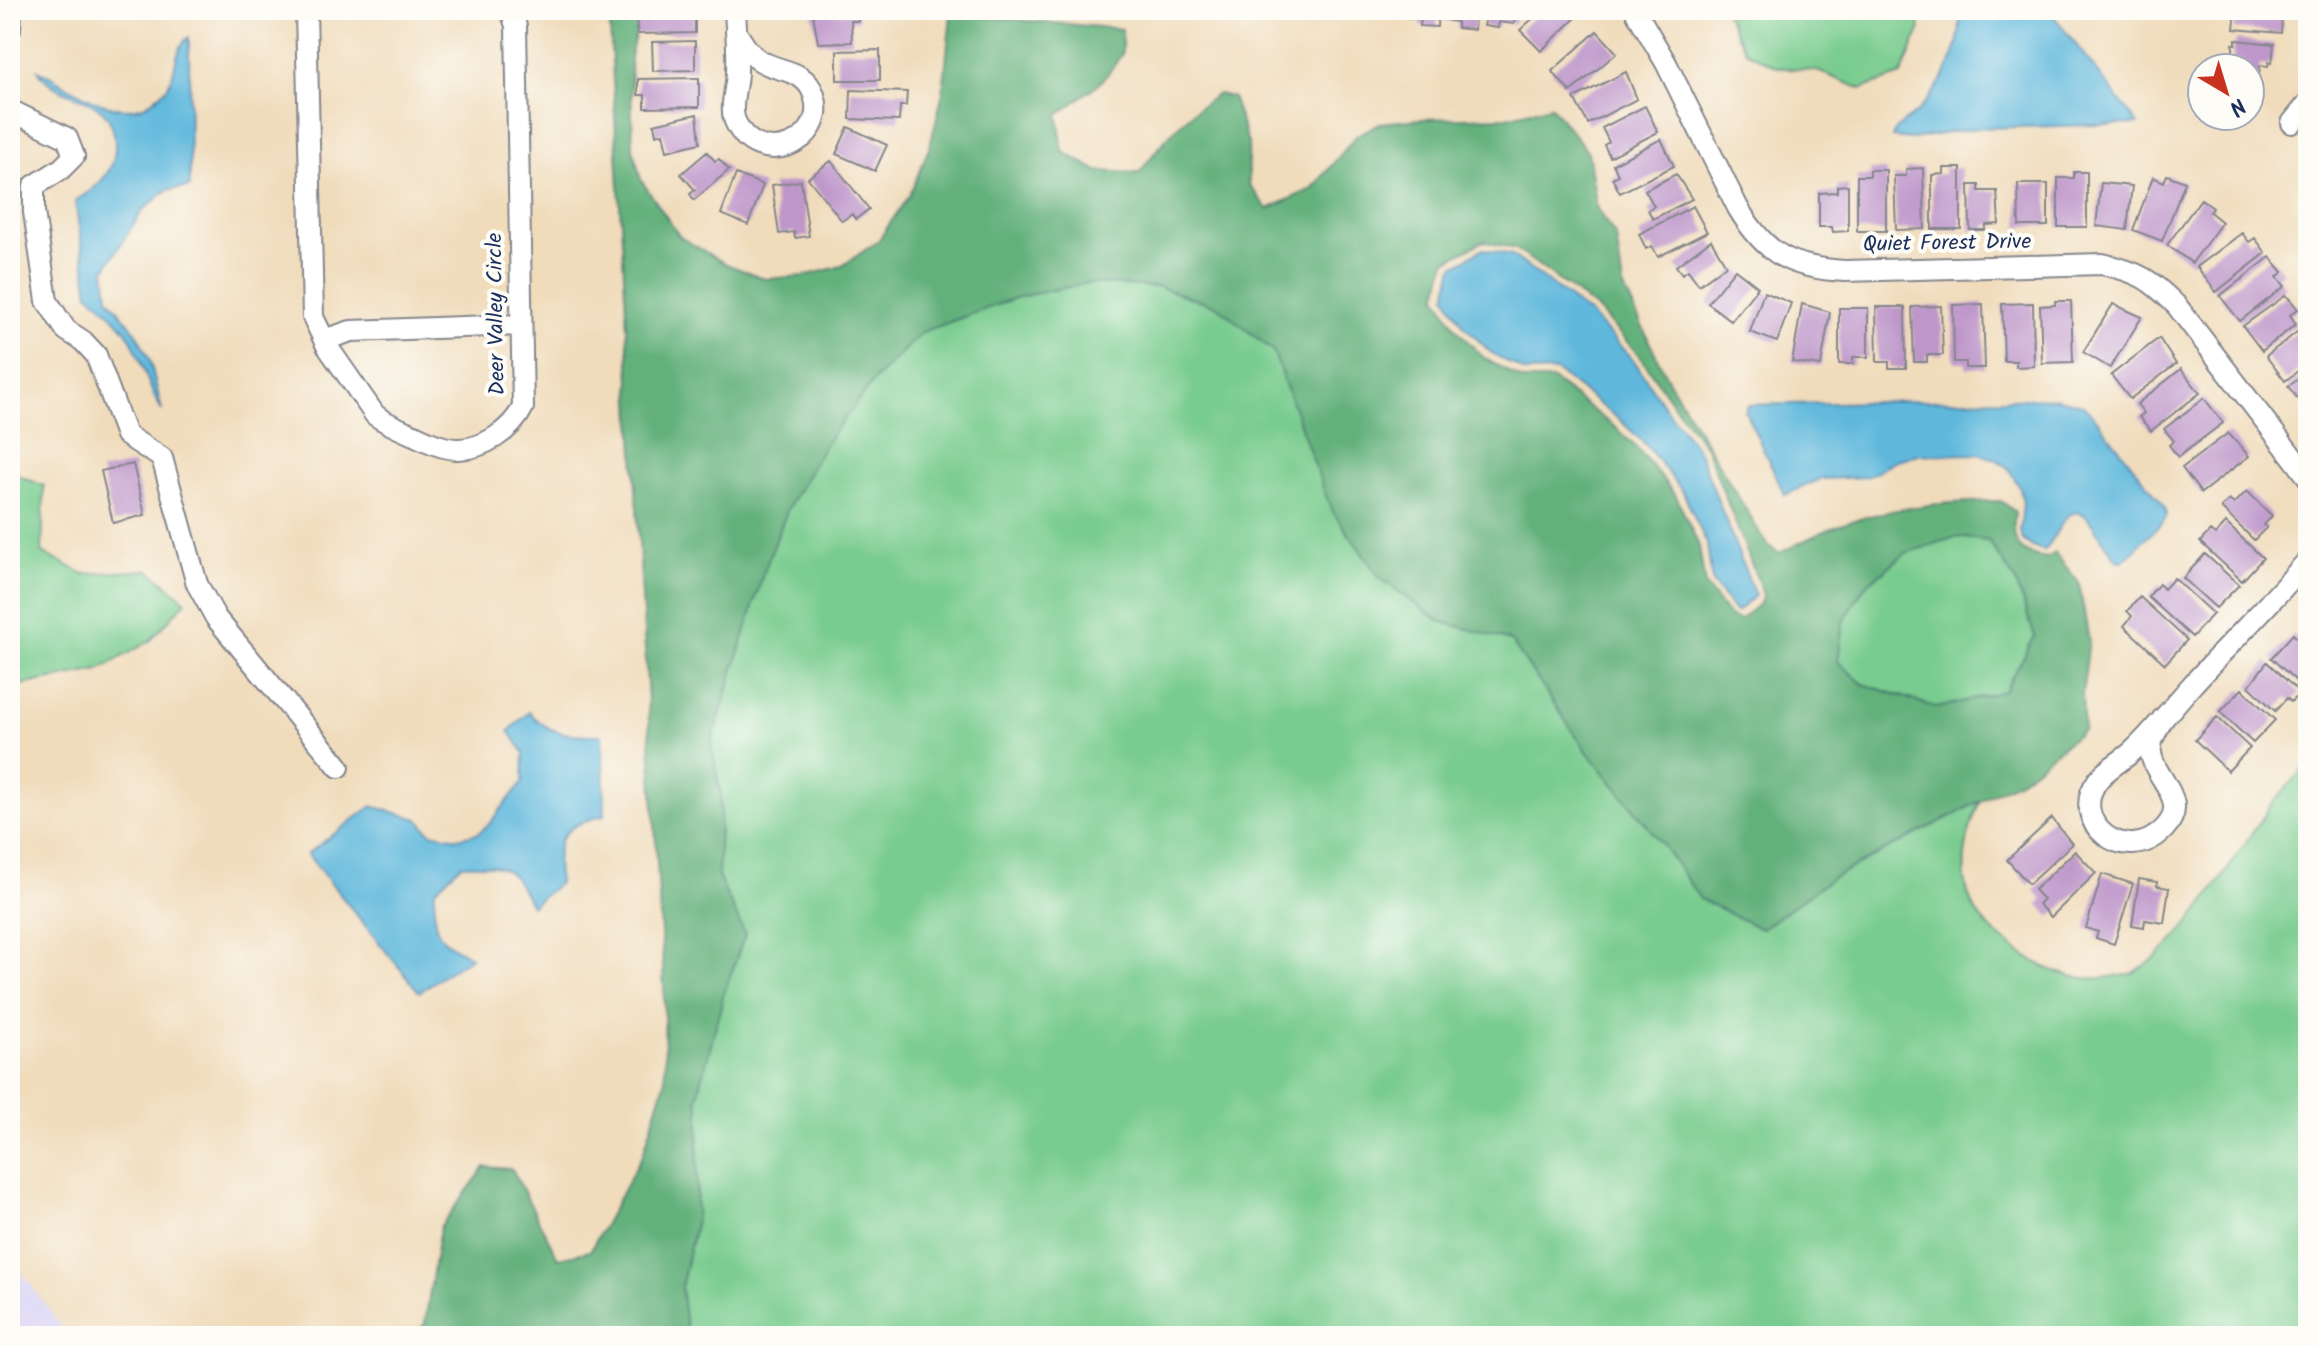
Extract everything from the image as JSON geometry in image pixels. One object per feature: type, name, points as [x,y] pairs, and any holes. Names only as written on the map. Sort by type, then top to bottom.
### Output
[{"type":"street","points":[[10,29],[11,10]]},
{"type":"street","name":"Deer Valley Circle","points":[[306,10],[313,317],[324,340],[375,415],[443,447],[457,449],[471,448],[492,439],[517,419],[523,407],[516,26],[511,10]]},
{"type":"street","points":[[735,10],[737,72],[733,118],[745,137],[765,149],[788,148],[806,133],[816,114],[814,94],[802,76],[762,62],[749,52],[736,32]]},
{"type":"street","name":"Quiet Forest Drive","points":[[1635,10],[1666,63],[1738,208],[1752,231],[1767,247],[1793,264],[1845,271],[2102,264],[2126,269],[2152,281],[2177,306],[2308,477]]},
{"type":"street","points":[[2292,123],[2308,103]]},
{"type":"street","points":[[10,110],[67,138],[74,156],[61,169],[34,186],[34,212],[47,301],[66,330],[83,341],[96,355],[126,435],[162,458],[197,584],[216,618],[339,767]]},
{"type":"street","points":[[324,340],[351,331],[521,325]]},
{"type":"street","points":[[2163,718],[2150,747],[2152,758],[2168,784],[2174,806],[2169,824],[2155,839],[2136,846],[2117,844],[2101,833],[2091,814],[2089,797],[2098,780],[2135,750],[2163,718],[2308,560]]},
{"type":"shaded area","points":[[10,1256],[68,1336],[10,1336]]},
{"type":"green space","points":[[609,10],[641,10],[630,57],[633,148],[641,180],[680,237],[726,264],[765,279],[804,276],[842,266],[878,241],[910,194],[930,146],[943,92],[951,14],[1122,29],[1122,54],[1103,80],[1058,115],[1063,152],[1098,171],[1139,173],[1165,140],[1195,111],[1218,94],[1232,97],[1248,143],[1249,185],[1268,209],[1312,189],[1357,135],[1380,123],[1507,117],[1551,106],[1588,152],[1597,209],[1616,237],[1623,286],[1666,376],[1767,545],[1779,553],[1830,529],[1892,511],[1935,504],[2001,501],[2015,512],[2015,538],[2022,549],[2047,558],[2055,553],[2079,583],[2089,641],[2082,695],[2084,729],[2020,780],[1832,878],[1761,929],[1700,899],[1663,845],[1586,750],[1511,641],[1439,621],[1380,578],[1331,509],[1273,351],[1217,306],[1159,287],[1088,283],[1018,297],[922,332],[876,378],[827,441],[788,508],[762,577],[711,744],[721,796],[718,877],[745,934],[724,993],[697,1099],[696,1220],[681,1287],[687,1336],[415,1336],[425,1323],[440,1227],[485,1167],[512,1169],[558,1258],[590,1251],[643,1154],[665,1082],[664,987]],"holes":[[[1483,241],[1516,249],[1596,308],[1640,356],[1706,447],[1763,594],[1760,603],[1740,620],[1730,617],[1705,585],[1699,546],[1676,496],[1639,450],[1616,428],[1553,380],[1523,380],[1484,358],[1456,329],[1437,296],[1446,261]],[[1956,537],[1989,541],[2015,580],[2035,636],[2004,691],[1938,708],[1863,684],[1838,662],[1843,622],[1865,586],[1906,553]]]},
{"type":"green space","points":[[1724,10],[1917,10],[1920,30],[1901,75],[1862,89],[1817,71],[1777,67],[1745,51]]},
{"type":"green space","points":[[1088,283],[1159,287],[1217,306],[1273,351],[1296,411],[1439,621],[1511,641],[1586,750],[1663,845],[1700,899],[1761,928],[1832,878],[1980,801],[1969,834],[1964,868],[1971,901],[1979,916],[2017,950],[2061,973],[2093,978],[2128,974],[2153,959],[2172,942],[2207,899],[2272,804],[2308,765],[2308,1336],[687,1336],[681,1287],[696,1220],[697,1099],[724,993],[745,934],[718,877],[721,796],[711,745],[762,577],[788,508],[827,441],[876,378],[922,332],[1018,297]]},
{"type":"green space","points":[[10,472],[44,486],[42,553],[84,574],[149,570],[186,601],[150,641],[99,670],[10,687]]},
{"type":"green space","points":[[1956,537],[1989,541],[2015,580],[2035,636],[2004,691],[1938,708],[1863,684],[1838,662],[1843,622],[1865,586],[1906,553]]},
{"type":"water","points":[[1959,10],[2049,10],[2138,124],[1979,128],[1912,139],[1892,137],[1896,129],[1927,101],[1950,64],[1958,37]]},
{"type":"water","points":[[189,37],[190,187],[167,190],[143,210],[105,269],[108,297],[136,332],[150,360],[162,411],[129,336],[89,294],[75,201],[96,186],[111,166],[115,149],[113,130],[97,106],[58,89],[38,70],[98,102],[130,109],[144,106],[167,88],[179,51]]},
{"type":"water","points":[[1482,249],[1512,255],[1590,314],[1635,362],[1666,409],[1698,449],[1755,596],[1736,612],[1712,582],[1707,544],[1683,492],[1645,444],[1621,421],[1556,371],[1525,372],[1490,352],[1463,325],[1446,296],[1453,267]]},
{"type":"water","points":[[2054,398],[2083,405],[2165,507],[2167,515],[2163,522],[2123,561],[2117,560],[2086,516],[2079,513],[2067,517],[2045,550],[2034,548],[2023,540],[2020,532],[2023,503],[2020,488],[2009,469],[1996,459],[1979,454],[1916,455],[1897,460],[1867,477],[1821,479],[1785,495],[1745,411],[1748,405]]},
{"type":"water","points":[[529,712],[546,726],[562,733],[602,735],[605,815],[579,824],[564,836],[557,855],[559,883],[531,906],[518,883],[505,870],[488,865],[461,865],[435,890],[434,915],[442,938],[471,957],[419,992],[307,854],[372,806],[418,819],[431,833],[458,838],[478,833],[523,782],[524,753],[509,731]]},
{"type":"building","points":[[636,10],[695,10],[695,33],[637,34]]},
{"type":"building","points":[[1409,10],[1438,10],[1437,27],[1420,26],[1421,19],[1408,18]]},
{"type":"building","points":[[1446,10],[1475,10],[1474,30],[1457,28],[1457,22],[1445,20]]},
{"type":"building","points":[[1487,10],[1516,10],[1514,24],[1499,22],[1498,28],[1484,26]]},
{"type":"building","points":[[1542,10],[1584,10],[1541,51],[1520,30]]},
{"type":"building","points":[[2236,10],[2274,10],[2273,16],[2282,17],[2281,33],[2234,29]]},
{"type":"building","points":[[858,13],[858,21],[851,21],[852,42],[818,43],[813,14]]},
{"type":"building","points":[[1597,31],[1617,53],[1570,92],[1552,71]]},
{"type":"building","points":[[2236,40],[2274,44],[2272,63],[2266,66],[2266,52],[2233,52],[2233,44]]},
{"type":"building","points":[[695,41],[695,70],[653,71],[652,42]]},
{"type":"building","points":[[880,50],[880,80],[837,80],[837,51]]},
{"type":"building","points":[[1626,72],[1637,99],[1588,124],[1574,98]]},
{"type":"building","points":[[699,78],[699,107],[645,108],[645,95],[638,95],[638,79]]},
{"type":"building","points":[[851,90],[907,92],[906,106],[900,106],[899,121],[850,119]]},
{"type":"building","points":[[1645,106],[1658,132],[1610,157],[1604,145],[1609,142],[1602,128]]},
{"type":"building","points":[[697,114],[700,143],[667,151],[663,133],[656,135],[654,124]]},
{"type":"building","points":[[848,127],[887,145],[875,171],[836,154]]},
{"type":"building","points":[[1661,139],[1674,166],[1620,193],[1612,178],[1618,175],[1613,164]]},
{"type":"building","points":[[707,152],[729,170],[694,200],[690,194],[695,190],[681,174]]},
{"type":"building","points":[[831,161],[869,209],[856,219],[852,214],[842,221],[808,178]]},
{"type":"building","points":[[1923,168],[1925,229],[1896,230],[1894,176],[1906,176],[1906,169]]},
{"type":"building","points":[[1944,168],[1961,168],[1961,229],[1932,229],[1932,175],[1944,174]]},
{"type":"building","points":[[1870,170],[1886,170],[1886,231],[1857,231],[1857,176],[1870,176]]},
{"type":"building","points":[[2074,172],[2087,172],[2087,227],[2058,227],[2058,178],[2074,178]]},
{"type":"building","points":[[736,174],[763,185],[748,225],[721,214]]},
{"type":"building","points":[[1676,174],[1692,199],[1653,219],[1648,210],[1654,206],[1645,190]]},
{"type":"building","points":[[2167,175],[2185,182],[2162,241],[2133,230],[2153,177],[2164,182]]},
{"type":"building","points":[[801,181],[809,236],[795,238],[794,232],[779,234],[772,185]]},
{"type":"building","points":[[2101,183],[2132,186],[2127,230],[2096,226]]},
{"type":"building","points":[[2018,184],[2048,184],[2048,226],[2019,226]]},
{"type":"building","points":[[1848,185],[1848,231],[1833,232],[1832,227],[1819,227],[1819,193],[1837,192],[1837,186]]},
{"type":"building","points":[[1969,185],[1979,185],[1979,191],[1997,191],[1999,224],[1986,225],[1985,230],[1970,230]]},
{"type":"building","points":[[2201,199],[2213,208],[2210,212],[2222,222],[2192,263],[2167,245]]},
{"type":"building","points":[[1693,206],[1707,232],[1658,257],[1652,246],[1646,249],[1639,234]]},
{"type":"building","points":[[2242,233],[2249,242],[2255,238],[2266,253],[2216,292],[2197,267]]},
{"type":"building","points":[[1711,240],[1726,265],[1699,285],[1688,270],[1682,274],[1676,266]]},
{"type":"building","points":[[2270,257],[2283,272],[2277,277],[2285,286],[2240,321],[2220,296]]},
{"type":"building","points":[[1735,269],[1758,287],[1731,321],[1708,303]]},
{"type":"building","points":[[1764,292],[1791,303],[1777,342],[1750,332]]},
{"type":"building","points":[[2286,295],[2298,309],[2290,315],[2296,324],[2262,351],[2243,326]]},
{"type":"building","points":[[2055,301],[2071,301],[2073,362],[2042,363],[2040,306],[2055,305]]},
{"type":"building","points":[[2033,303],[2034,366],[2016,367],[2016,361],[2004,361],[2002,304]]},
{"type":"building","points":[[1802,304],[1830,312],[1821,366],[1792,362]]},
{"type":"building","points":[[1983,304],[1985,368],[1966,368],[1966,362],[1954,362],[1953,305]]},
{"type":"building","points":[[2113,304],[2142,317],[2110,368],[2083,352]]},
{"type":"building","points":[[1941,306],[1943,355],[1927,355],[1927,362],[1914,362],[1912,307]]},
{"type":"building","points":[[1876,307],[1905,307],[1906,368],[1889,368],[1889,362],[1877,362]]},
{"type":"building","points":[[1839,308],[1868,308],[1868,357],[1853,357],[1853,364],[1839,364]]},
{"type":"building","points":[[2306,325],[2308,363],[2285,381],[2266,356]]},
{"type":"building","points":[[2159,338],[2176,364],[2130,399],[2111,375]]},
{"type":"building","points":[[2181,369],[2200,393],[2151,431],[2139,417],[2144,413],[2137,404]]},
{"type":"building","points":[[2308,371],[2308,406],[2302,399],[2299,401],[2288,386]]},
{"type":"building","points":[[2204,398],[2223,423],[2178,457],[2169,445],[2174,441],[2164,429]]},
{"type":"building","points":[[2228,433],[2249,456],[2201,493],[2182,468]]},
{"type":"building","points":[[133,464],[145,515],[113,523],[101,471]]},
{"type":"building","points":[[2247,491],[2272,516],[2264,525],[2267,527],[2254,540],[2221,508],[2229,500],[2234,504]]},
{"type":"building","points":[[2226,523],[2263,558],[2242,581],[2200,542],[2210,531],[2215,535]]},
{"type":"building","points":[[2205,554],[2239,585],[2216,608],[2183,578]]},
{"type":"building","points":[[2174,578],[2213,614],[2192,637],[2148,597],[2159,584],[2164,589]]},
{"type":"building","points":[[2140,597],[2187,640],[2165,664],[2124,626],[2132,616],[2127,611]]},
{"type":"building","points":[[2293,634],[2308,649],[2308,683],[2304,688],[2271,658]]},
{"type":"building","points":[[2267,662],[2300,693],[2291,702],[2287,698],[2275,711],[2249,686]]},
{"type":"building","points":[[2242,689],[2275,720],[2253,743],[2220,712]]},
{"type":"building","points":[[2217,717],[2250,748],[2228,771],[2195,740]]},
{"type":"building","points":[[2052,818],[2072,844],[2029,884],[2007,860]]},
{"type":"building","points":[[2075,851],[2096,873],[2051,917],[2038,904],[2043,899],[2034,890]]},
{"type":"building","points":[[2102,874],[2133,884],[2114,944],[2096,938],[2098,932],[2086,928]]},
{"type":"building","points":[[2139,879],[2169,888],[2164,923],[2145,920],[2144,927],[2132,925]]}]
